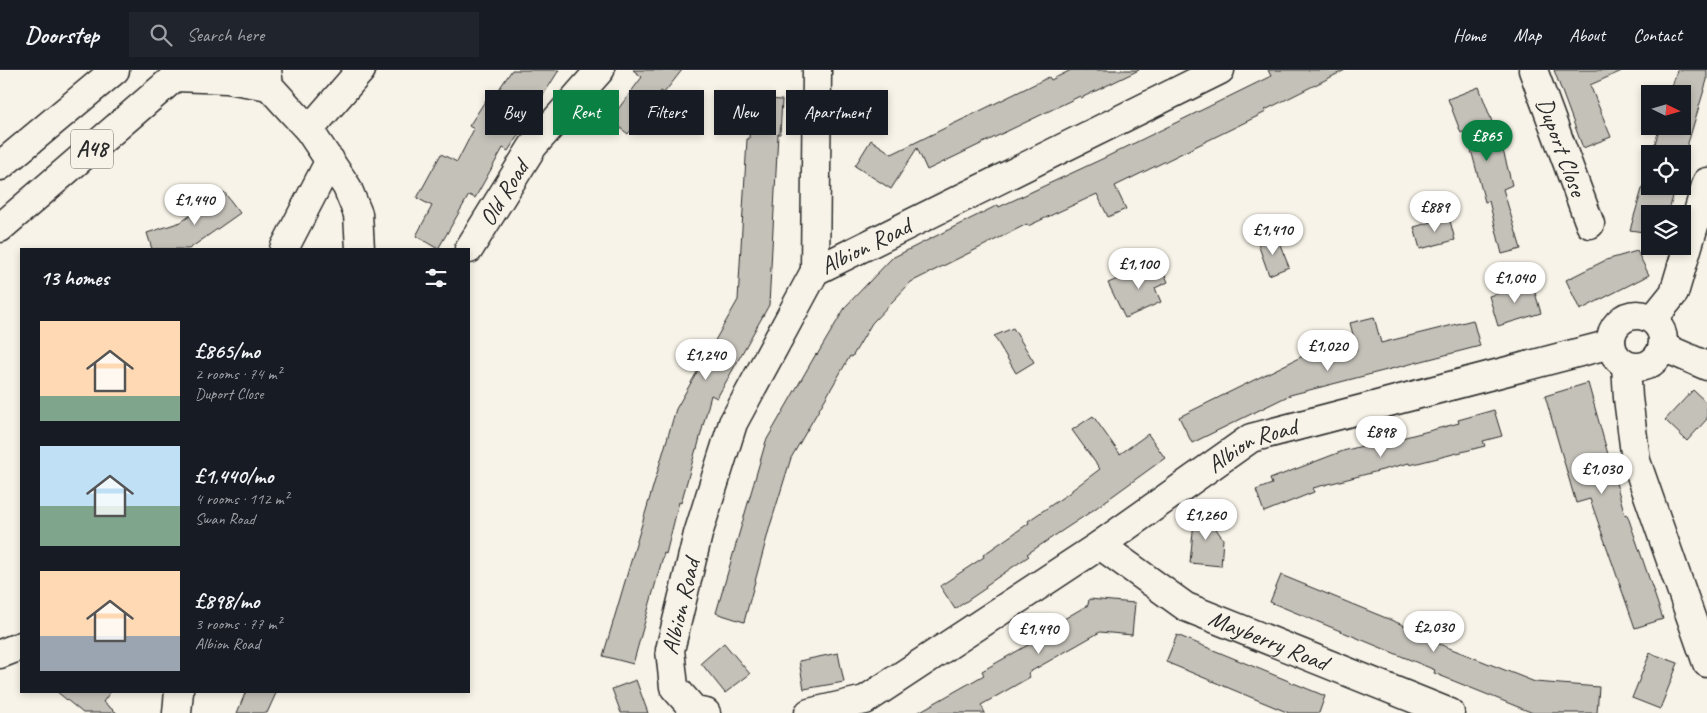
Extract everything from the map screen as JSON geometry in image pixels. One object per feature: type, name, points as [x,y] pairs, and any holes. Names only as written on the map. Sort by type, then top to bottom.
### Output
[{"type":"street","name":"A48","points":[[0,166],[115,70]]},
{"type":"street","points":[[308,130],[362,70]]},
{"type":"street","name":"Old Road","points":[[470,248],[533,146],[600,70]]},
{"type":"street","points":[[815,271],[817,70]]},
{"type":"street","name":"Albion Road","points":[[706,713],[695,711],[674,686],[670,650],[698,534],[733,423],[815,271],[1220,70]]},
{"type":"street","name":"Duport Close","points":[[1533,70],[1590,224]]},
{"type":"street","name":"A48","points":[[0,228],[180,73]]},
{"type":"street","points":[[180,73],[227,79],[268,78],[330,160],[347,187],[358,214],[360,248]]},
{"type":"street","points":[[285,248],[330,160]]},
{"type":"street","points":[[1653,319],[1674,293],[1707,182]]},
{"type":"street","points":[[1618,355],[1638,368],[1649,365],[1658,358],[1663,347],[1664,337],[1660,327],[1653,319],[1644,315],[1638,315],[1624,318],[1614,329],[1618,355],[1628,398],[1636,461],[1707,663]]},
{"type":"street","points":[[1663,347],[1707,366]]},
{"type":"street","name":"Albion Road","points":[[809,713],[865,700],[1100,545],[1251,438],[1618,355]]},
{"type":"street","name":"Mayberry Road","points":[[1100,545],[1186,607],[1415,707],[1450,713]]},
{"type":"street","points":[[0,654],[20,646]]},
{"type":"street","points":[[177,713],[179,693]]},
{"type":"building","points":[[512,70],[559,70],[543,95],[543,90],[498,90]]},
{"type":"building","points":[[633,70],[682,70],[666,90],[632,90],[642,77]]},
{"type":"building","points":[[1071,70],[1139,70],[1081,98],[1080,96],[927,170],[917,148],[891,189],[855,166],[871,140],[892,154],[1049,77],[1051,80]]},
{"type":"building","points":[[1268,70],[1345,70],[1265,110],[1266,112],[1115,186],[1126,209],[1108,217],[1097,194],[1028,226],[1027,224],[911,282],[872,323],[852,357],[850,356],[791,458],[744,622],[716,613],[766,441],[846,306],[892,258],[998,205],[999,207],[1102,159],[1271,76]]},
{"type":"building","points":[[1554,70],[1624,70],[1590,85],[1611,137],[1583,148]]},
{"type":"building","points":[[1677,70],[1707,70],[1707,80],[1691,133],[1691,85],[1673,85]]},
{"type":"building","points":[[1479,87],[1504,154],[1512,185],[1503,189],[1521,249],[1502,254],[1489,201],[1485,202],[1466,131],[1461,133],[1448,99]]},
{"type":"building","points":[[629,94],[628,134],[619,127],[619,108]]},
{"type":"building","points":[[776,100],[782,100],[780,134],[778,134],[769,305],[717,398],[711,395],[697,449],[681,503],[679,502],[666,554],[664,553],[633,664],[603,656],[676,409],[738,300],[747,139],[749,139],[749,135],[776,135]]},
{"type":"building","points":[[485,101],[485,135],[518,135],[508,151],[503,148],[475,198],[469,195],[439,248],[436,248],[416,236],[432,206],[417,198],[441,154],[457,162],[474,129],[469,126]]},
{"type":"building","points":[[1657,135],[1690,135],[1687,145],[1655,145]]},
{"type":"building","points":[[224,192],[240,213],[190,248],[152,248],[147,233],[181,222]]},
{"type":"building","points":[[1641,193],[1641,195],[1673,195],[1671,205],[1641,205],[1641,232],[1630,230]]},
{"type":"building","points":[[1449,217],[1455,240],[1420,249],[1414,227]]},
{"type":"building","points":[[1277,237],[1289,267],[1269,275],[1258,244]]},
{"type":"building","points":[[1637,251],[1649,275],[1580,310],[1566,280],[1606,260]]},
{"type":"building","points":[[1159,262],[1168,282],[1155,288],[1161,302],[1125,318],[1108,283]]},
{"type":"building","points":[[1532,283],[1541,313],[1498,326],[1489,296]]},
{"type":"building","points":[[1374,317],[1381,343],[1473,320],[1480,346],[1290,395],[1192,443],[1179,417],[1309,353],[1311,361],[1357,350],[1350,323]]},
{"type":"building","points":[[1013,328],[1034,362],[1016,373],[994,336]]},
{"type":"building","points":[[1588,383],[1625,515],[1627,514],[1663,619],[1635,628],[1590,499],[1576,503],[1545,396]]},
{"type":"building","points":[[1693,390],[1707,403],[1707,419],[1687,441],[1665,420]]},
{"type":"building","points":[[1494,410],[1502,436],[1483,441],[1485,446],[1410,465],[1409,463],[1313,488],[1314,492],[1264,512],[1256,490],[1272,484],[1270,479],[1343,451],[1370,444],[1371,446],[1459,423],[1458,420]]},
{"type":"building","points":[[1093,416],[1120,454],[1148,434],[1165,458],[1089,513],[1027,554],[1029,556],[955,609],[940,586],[984,557],[983,555],[1100,469],[1072,430]]},
{"type":"building","points":[[1196,500],[1223,539],[1221,566],[1190,563]]},
{"type":"building","points":[[1281,575],[1430,636],[1429,640],[1535,682],[1599,687],[1597,713],[1533,713],[1434,673],[1435,670],[1270,602]]},
{"type":"building","points":[[1089,599],[1135,603],[1132,635],[1100,632],[1028,673],[1030,677],[981,705],[985,713],[917,713],[984,675],[982,671],[1035,641],[1033,637],[1088,605]]},
{"type":"building","points":[[1177,635],[1325,696],[1319,713],[1289,713],[1166,662]]},
{"type":"building","points":[[724,643],[750,674],[725,693],[701,663]]},
{"type":"building","points":[[838,653],[844,682],[804,689],[799,661]]},
{"type":"building","points":[[1650,653],[1678,663],[1660,709],[1632,698]]},
{"type":"building","points":[[636,680],[648,713],[621,713],[612,689]]},
{"type":"building","points":[[58,693],[110,693],[103,702],[117,713],[83,713]]},
{"type":"building","points":[[245,693],[276,693],[267,713],[237,713]]}]
